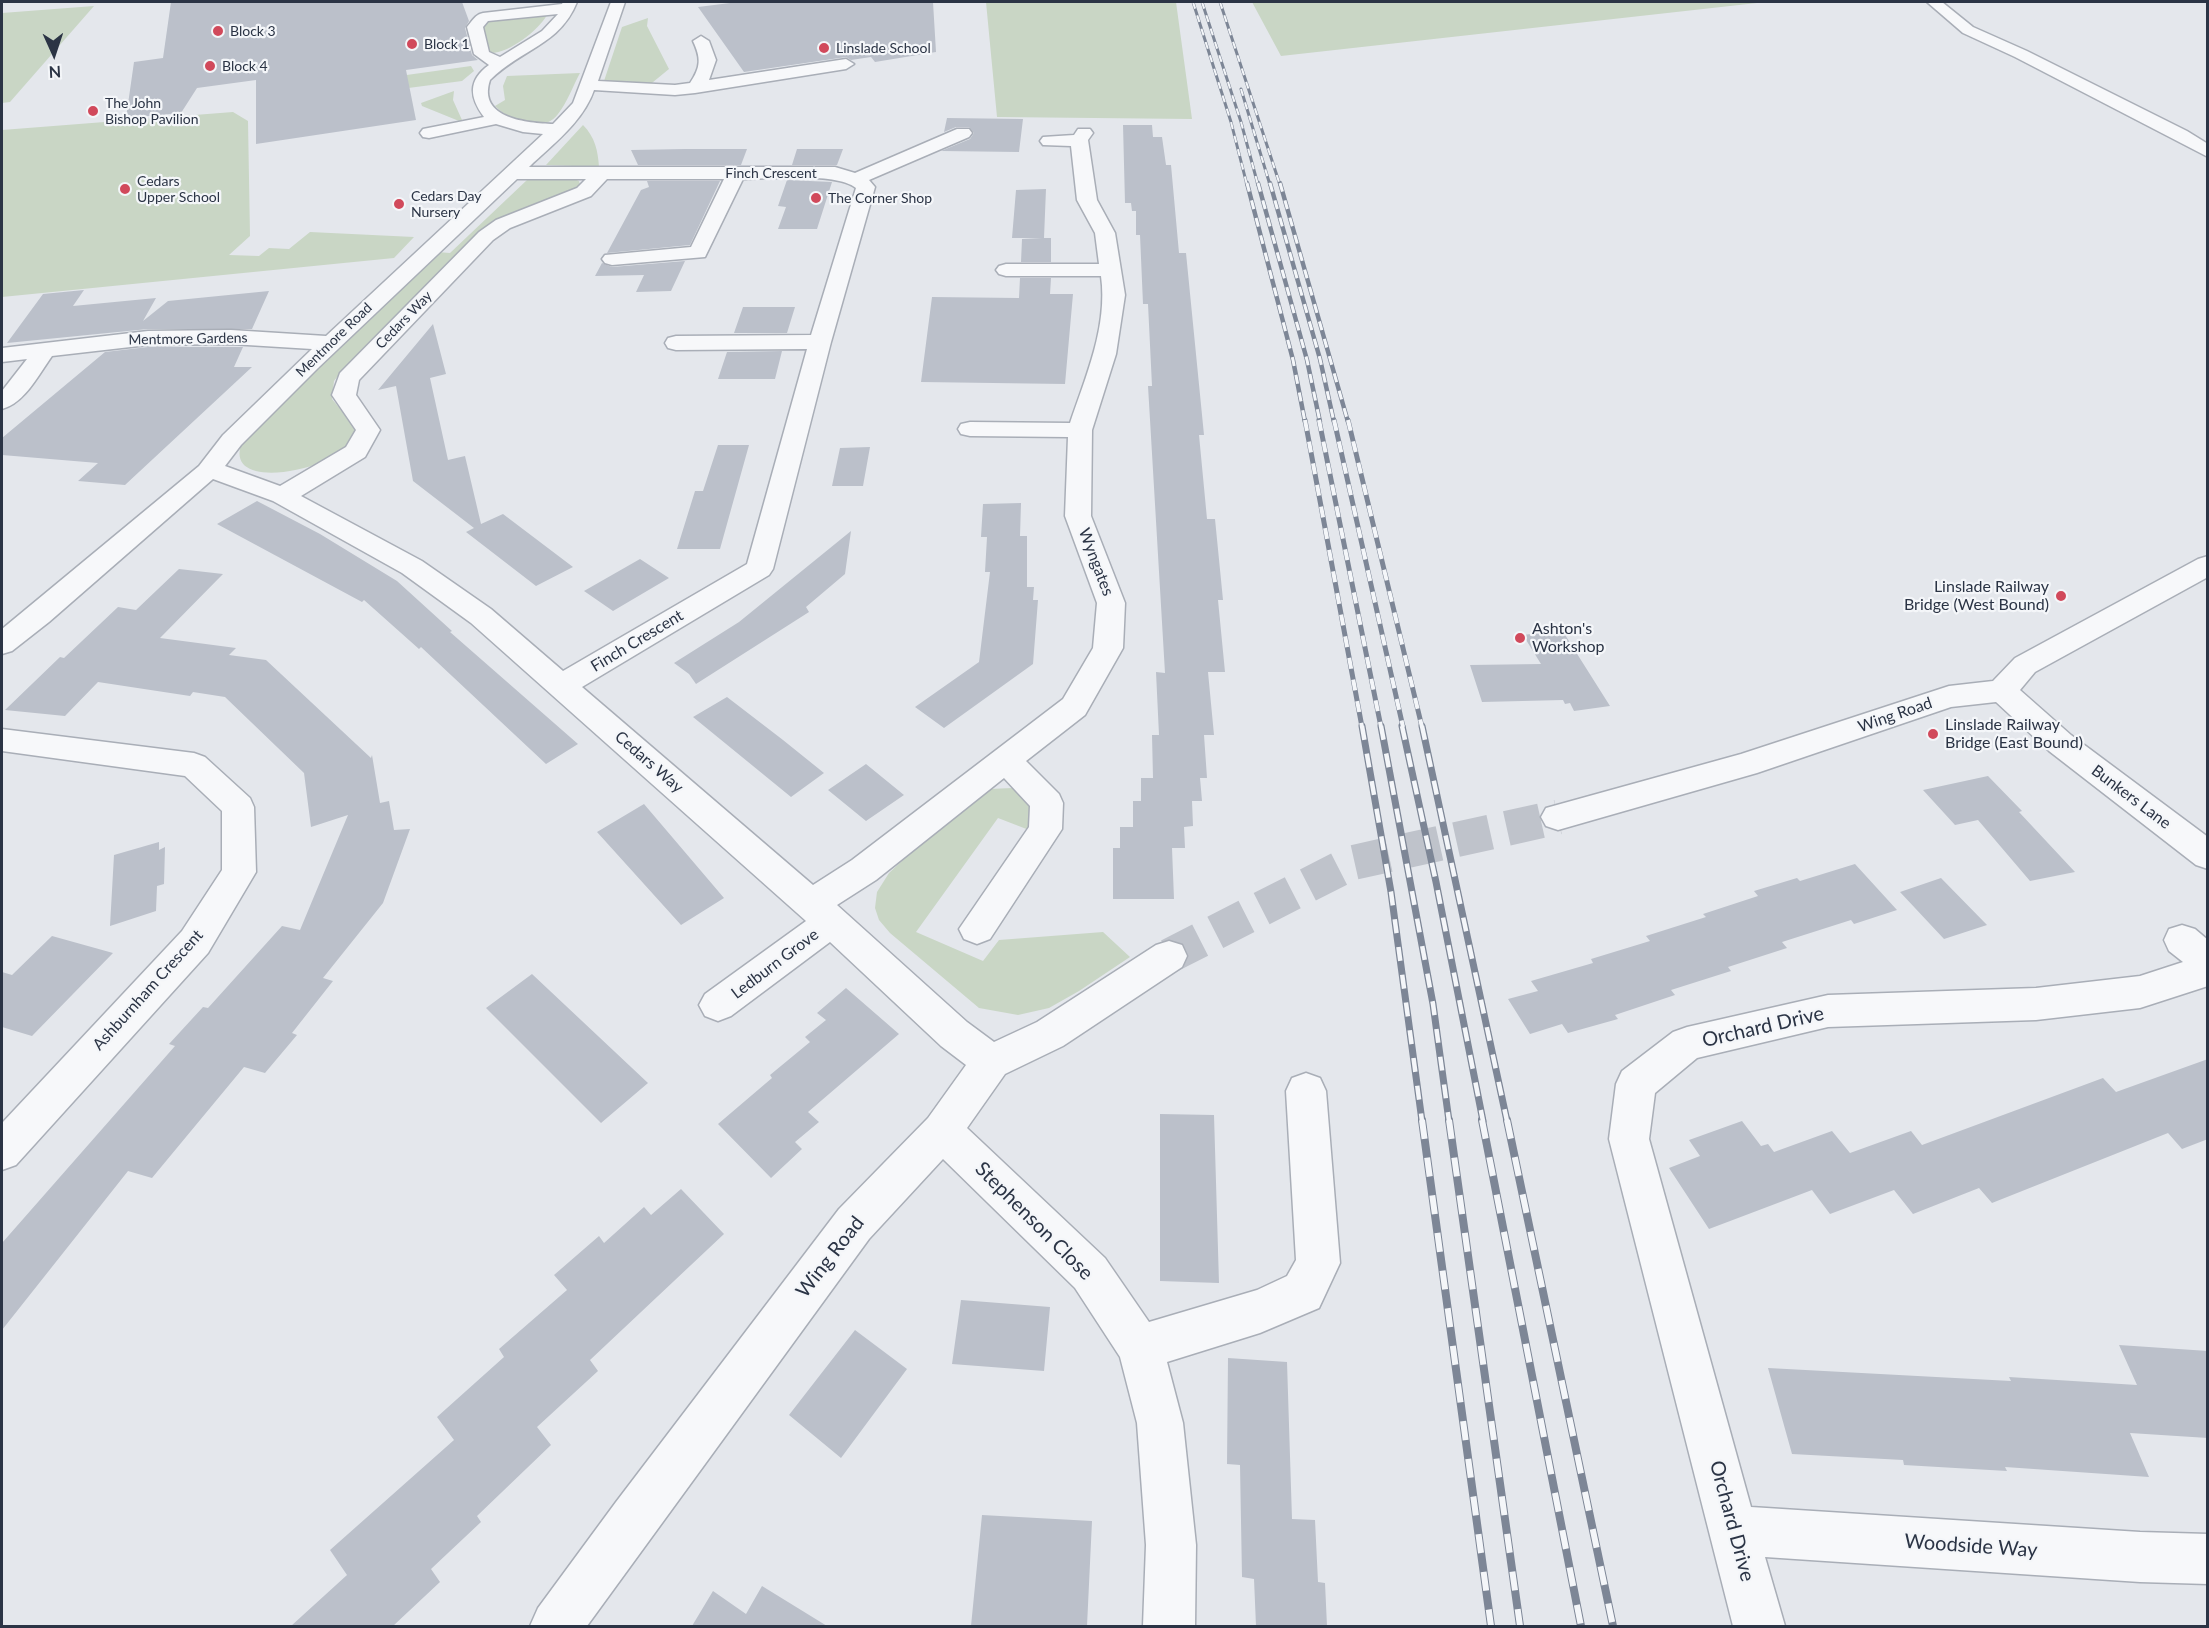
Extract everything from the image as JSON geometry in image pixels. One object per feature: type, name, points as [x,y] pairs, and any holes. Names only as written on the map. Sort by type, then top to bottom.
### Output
[{"type":"street","name":"Mentmore Road","points":[[2,644],[208,471],[232,440],[331,343],[558,130],[580,104],[589,85],[618,2]]},
{"type":"street","points":[[1934,2],[1968,30],[2021,54],[2181,135],[2208,152]]},
{"type":"street","points":[[558,130],[523,128],[497,119],[481,101],[480,89],[484,76],[502,62],[542,38],[570,5]]},
{"type":"street","points":[[502,62],[490,60],[482,54],[474,27],[476,22],[483,17],[570,5]]},
{"type":"street","points":[[694,88],[709,65],[710,57],[701,41]]},
{"type":"street","points":[[589,85],[655,90],[694,88],[846,64]]},
{"type":"street","points":[[429,133],[497,119]]},
{"type":"street","points":[[856,179],[963,133]]},
{"type":"street","name":"Wyngates","points":[[821,913],[864,870],[1074,706],[1108,648],[1111,603],[1078,516],[1080,430],[1105,354],[1114,295],[1112,270],[1105,232],[1087,200],[1081,136],[1049,141]]},
{"type":"street","name":"Finch Crescent","points":[[511,173],[836,173],[856,179],[866,187],[820,342],[759,568],[562,685]]},
{"type":"street","name":"Cedars Way","points":[[282,496],[356,452],[368,430],[344,395],[348,378],[486,236],[503,224],[584,192],[602,173]]},
{"type":"street","points":[[612,259],[698,253],[736,173]]},
{"type":"street","points":[[1006,270],[1112,270]]},
{"type":"street","name":"Mentmore Gardens","points":[[2,355],[125,340],[190,336],[331,343]]},
{"type":"street","points":[[676,343],[820,342]]},
{"type":"street","points":[[2,402],[14,392],[46,349]]},
{"type":"street","points":[[970,429],[1080,430]]},
{"type":"street","name":"Cedars Way","points":[[208,471],[227,474],[282,496],[412,567],[481,616],[821,913],[954,1034],[991,1062]]},
{"type":"street","points":[[2002,691],[2025,665],[2208,565]]},
{"type":"street","name":"Wing Road","points":[[1558,817],[1746,765],[1949,697],[2002,691]]},
{"type":"street","name":"Bunkers Lane","points":[[2002,691],[2061,743],[2208,856]]},
{"type":"street","name":"Ashburnham Crescent","points":[[2,740],[194,765],[238,807],[239,872],[195,942],[2,1150]]},
{"type":"street","points":[[977,929],[1045,829],[1047,803],[1007,760]]},
{"type":"street","name":"Ledburn Grove","points":[[718,1005],[821,913]]},
{"type":"street","name":"Wing Road","points":[[556,1626],[640,1509],[854,1224],[942,1131],[991,1062],[1050,1034],[1169,956]]},
{"type":"street","name":"Orchard Drive","points":[[1759,1626],[1629,1139],[1636,1084],[1687,1044],[1828,1011],[2036,1004],[2140,992],[2199,957]]},
{"type":"street","points":[[1140,1347],[1260,1311],[1303,1292],[1318,1263],[1306,1091]]},
{"type":"street","name":"Stephenson Close","points":[[942,1131],[1090,1273],[1140,1347],[1160,1423],[1171,1545],[1169,1626]]},
{"type":"street","name":"Woodside Way","points":[[1734,1530],[2140,1557],[2208,1559]]},
{"type":"green space","points":[[986,2],[1176,2],[1192,119],[997,117]]},
{"type":"green space","points":[[1252,2],[1766,2],[1281,56]]},
{"type":"green space","points":[[94,6],[10,102],[2,103],[2,13]]},
{"type":"green space","points":[[547,15],[537,28],[522,40],[496,53],[489,53],[478,30],[490,17]]},
{"type":"green space","points":[[648,18],[647,26],[669,69],[647,87],[604,81],[622,27]]},
{"type":"green space","points":[[471,66],[474,71],[462,81],[393,90],[378,79]]},
{"type":"green space","points":[[580,73],[561,110],[544,124],[526,124],[517,121],[495,106],[505,100],[503,86],[507,76]]},
{"type":"green space","points":[[454,91],[453,100],[462,120],[459,121],[422,106],[421,103]]},
{"type":"green space","points":[[233,112],[248,121],[250,236],[229,255],[259,256],[269,248],[289,249],[310,232],[414,237],[394,258],[2,297],[2,130]]},
{"type":"green space","points":[[583,125],[595,144],[599,167],[546,165]]},
{"type":"green space","points":[[547,177],[573,178],[579,181],[580,185],[575,191],[477,237],[334,381],[332,399],[356,428],[359,437],[347,449],[308,467],[285,472],[265,472],[249,468],[240,458],[242,442],[437,252],[450,253],[527,180]]},
{"type":"green space","points":[[1012,788],[1027,795],[1037,807],[1029,830],[998,818],[916,932],[983,961],[999,940],[1103,932],[1130,957],[1049,1008],[1018,1015],[979,1008],[890,933],[879,920],[875,908],[877,892],[889,873],[970,797],[989,789]]},
{"type":"building","points":[[171,2],[462,2],[469,21],[465,28],[472,55],[478,60],[406,70],[416,120],[256,144],[256,80],[197,88],[181,113],[126,118],[134,62],[163,58]]},
{"type":"building","points":[[738,2],[933,2],[936,52],[875,62],[871,57],[851,60],[846,57],[744,72],[698,7]]},
{"type":"building","points":[[947,118],[1023,119],[1019,152],[941,151],[970,139],[974,133],[969,127],[956,127],[944,132]]},
{"type":"building","points":[[1123,125],[1152,125],[1153,137],[1162,137],[1166,165],[1171,165],[1179,253],[1186,253],[1204,435],[1199,435],[1207,519],[1215,519],[1223,600],[1218,600],[1225,672],[1208,672],[1214,735],[1204,735],[1207,778],[1200,778],[1202,801],[1192,801],[1193,826],[1184,827],[1185,848],[1172,848],[1174,899],[1113,899],[1113,848],[1120,848],[1120,827],[1133,827],[1133,801],[1141,801],[1141,778],[1153,778],[1152,735],[1159,735],[1156,672],[1165,673],[1148,386],[1152,386],[1148,304],[1143,304],[1140,235],[1136,235],[1136,211],[1132,211],[1131,203],[1125,203]]},
{"type":"building","points":[[747,149],[741,165],[638,165],[631,150]]},
{"type":"building","points":[[797,149],[843,149],[837,165],[792,165]]},
{"type":"building","points":[[787,180],[832,182],[817,229],[778,229],[786,207],[778,206]]},
{"type":"building","points":[[647,181],[720,181],[690,245],[607,253],[641,190],[649,187]]},
{"type":"building","points":[[1046,189],[1044,238],[1051,238],[1051,262],[1021,262],[1022,239],[1042,238],[1012,238],[1016,190]]},
{"type":"building","points":[[685,261],[671,291],[636,292],[644,275],[595,276],[602,263],[612,267]]},
{"type":"building","points":[[1020,278],[1051,278],[1050,294],[1073,294],[1065,384],[921,382],[932,297],[1019,298]]},
{"type":"building","points":[[84,290],[73,306],[156,298],[143,321],[168,301],[269,291],[252,329],[148,329],[7,343],[43,294]]},
{"type":"building","points":[[743,307],[795,307],[787,333],[734,333]]},
{"type":"building","points":[[433,324],[446,374],[430,378],[448,460],[465,456],[481,524],[503,514],[573,567],[536,586],[466,532],[474,528],[413,481],[396,386],[378,390]]},
{"type":"building","points":[[148,347],[243,347],[234,367],[252,367],[125,485],[78,481],[98,463],[2,455],[2,438],[105,352]]},
{"type":"building","points":[[782,351],[775,379],[718,379],[727,352]]},
{"type":"building","points":[[718,445],[749,445],[720,549],[677,549],[695,491],[703,491]]},
{"type":"building","points":[[870,447],[863,486],[832,486],[840,448]]},
{"type":"building","points":[[257,501],[320,534],[397,581],[452,631],[450,632],[578,744],[546,764],[421,647],[419,649],[364,600],[362,602],[217,524]]},
{"type":"building","points":[[1021,503],[1020,536],[1027,536],[1027,587],[1034,587],[1033,600],[1038,600],[1033,664],[944,728],[915,707],[979,662],[990,572],[985,572],[987,537],[981,537],[983,504]]},
{"type":"building","points":[[851,531],[845,574],[806,607],[809,612],[696,684],[689,674],[674,663],[739,622]]},
{"type":"building","points":[[640,559],[669,578],[613,611],[584,591]]},
{"type":"building","points":[[179,569],[223,574],[160,638],[236,648],[229,655],[266,660],[371,758],[372,755],[380,803],[389,801],[394,830],[410,829],[383,903],[323,978],[333,981],[292,1033],[297,1035],[265,1073],[244,1067],[152,1178],[128,1171],[2,1330],[2,1243],[175,1046],[169,1044],[203,1007],[208,1008],[282,926],[300,930],[348,815],[311,827],[304,773],[225,697],[193,692],[190,696],[98,682],[65,716],[5,710],[60,657],[64,658],[118,607],[136,610]]},
{"type":"building","points":[[1562,630],[1610,706],[1574,711],[1570,703],[1565,704],[1563,700],[1482,702],[1470,665],[1541,664],[1523,635]]},
{"type":"building","points":[[727,697],[824,773],[791,797],[693,717]]},
{"type":"building","points":[[866,764],[904,795],[866,821],[828,790]]},
{"type":"building","points":[[1988,776],[2075,872],[2030,881],[1978,820],[1955,825],[1923,790]]},
{"type":"building","points":[[644,804],[724,898],[681,925],[597,832]]},
{"type":"building","points":[[159,842],[159,850],[165,847],[164,884],[157,886],[156,911],[110,926],[114,855]]},
{"type":"building","points":[[1855,864],[1897,910],[1854,924],[1851,920],[1782,942],[1787,948],[1728,967],[1731,971],[1671,990],[1675,995],[1615,1015],[1618,1019],[1568,1033],[1562,1024],[1530,1034],[1508,999],[1538,991],[1531,981],[1593,963],[1591,959],[1650,941],[1646,936],[1706,917],[1703,914],[1758,896],[1754,891],[1797,878],[1800,881]]},
{"type":"building","points":[[1941,878],[1987,925],[1944,939],[1900,892]]},
{"type":"building","points":[[52,936],[113,953],[32,1036],[2,1027],[2,972],[12,975]]},
{"type":"building","points":[[532,974],[648,1083],[601,1123],[486,1008]]},
{"type":"building","points":[[846,988],[899,1034],[808,1112],[819,1122],[795,1142],[802,1149],[771,1178],[718,1124],[772,1078],[770,1075],[810,1042],[805,1037],[826,1020],[817,1013]]},
{"type":"building","points":[[2208,1059],[2208,1139],[2182,1149],[2168,1133],[1992,1203],[1979,1188],[1913,1214],[1894,1190],[1830,1214],[1812,1190],[1709,1229],[1669,1168],[1700,1156],[1689,1140],[1742,1121],[1761,1146],[1768,1144],[1774,1152],[1832,1131],[1850,1153],[1911,1131],[1922,1145],[2103,1078],[2116,1092]]},
{"type":"building","points":[[1160,1114],[1214,1115],[1219,1283],[1160,1281]]},
{"type":"building","points":[[681,1189],[724,1234],[590,1360],[598,1371],[537,1427],[551,1445],[477,1516],[481,1522],[431,1569],[440,1582],[393,1626],[291,1626],[347,1575],[330,1550],[454,1440],[437,1417],[504,1357],[499,1349],[567,1290],[554,1275],[599,1236],[604,1243],[644,1207],[651,1215]]},
{"type":"building","points":[[961,1300],[1050,1307],[1044,1371],[952,1364]]},
{"type":"building","points":[[855,1330],[907,1369],[841,1458],[789,1415]]},
{"type":"building","points":[[2119,1345],[2208,1351],[2208,1438],[2130,1433],[2149,1477],[2005,1467],[2007,1471],[1904,1465],[1903,1460],[1792,1454],[1768,1368],[2011,1381],[2009,1377],[2137,1385]]},
{"type":"building","points":[[1228,1358],[1287,1362],[1292,1519],[1315,1520],[1318,1582],[1325,1583],[1327,1626],[1256,1626],[1254,1579],[1242,1577],[1240,1465],[1227,1464]]},
{"type":"building","points":[[982,1515],[1092,1521],[1087,1626],[971,1626]]},
{"type":"building","points":[[762,1586],[827,1626],[692,1626],[713,1591],[746,1614]]},
{"type":"tunnel","points":[[1169,956],[1351,863],[1558,817]]},
{"type":"railway","points":[[1193,2],[1231,122],[1247,185]]},
{"type":"railway","points":[[1202,2],[1241,122],[1258,185]]},
{"type":"railway","points":[[1220,2],[1280,185]]},
{"type":"railway","points":[[1241,89],[1270,185]]},
{"type":"railway","points":[[1247,183],[1293,360],[1305,422]]},
{"type":"railway","points":[[1258,183],[1307,360],[1320,422]]},
{"type":"railway","points":[[1270,183],[1320,359],[1334,422]]},
{"type":"railway","points":[[1280,183],[1348,422]]},
{"type":"railway","points":[[1305,420],[1362,727]]},
{"type":"railway","points":[[1319,420],[1381,727]]},
{"type":"railway","points":[[1334,420],[1403,727]]},
{"type":"railway","points":[[1348,420],[1422,727]]},
{"type":"railway","points":[[1362,726],[1391,892],[1422,1121]]},
{"type":"railway","points":[[1381,726],[1433,1004],[1449,1121]]},
{"type":"railway","points":[[1402,726],[1436,882],[1483,1121]]},
{"type":"railway","points":[[1422,726],[1507,1121]]},
{"type":"railway","points":[[1422,1120],[1491,1626]]},
{"type":"railway","points":[[1449,1120],[1520,1626]]},
{"type":"railway","points":[[1482,1120],[1581,1626]]},
{"type":"railway","points":[[1507,1120],[1613,1626]]},
{"type":"place","name":"Block 3","points":[[218,31]]},
{"type":"place","name":"Block 1","points":[[412,44]]},
{"type":"place","name":"Linslade School","points":[[824,48]]},
{"type":"place","name":"Block 4","points":[[210,66]]},
{"type":"place","name":"The John Bishop Pavilion","points":[[93,111]]},
{"type":"place","name":"Cedars Upper School","points":[[125,189]]},
{"type":"place","name":"The Corner Shop","points":[[816,198]]},
{"type":"place","name":"Cedars Day Nursery","points":[[399,204]]},
{"type":"place","name":"Linslade Railway Bridge (West Bound)","points":[[2061,596]]},
{"type":"place","name":"Ashton's Workshop","points":[[1520,638]]},
{"type":"place","name":"Linslade Railway Bridge (East Bound)","points":[[1933,734]]}]
